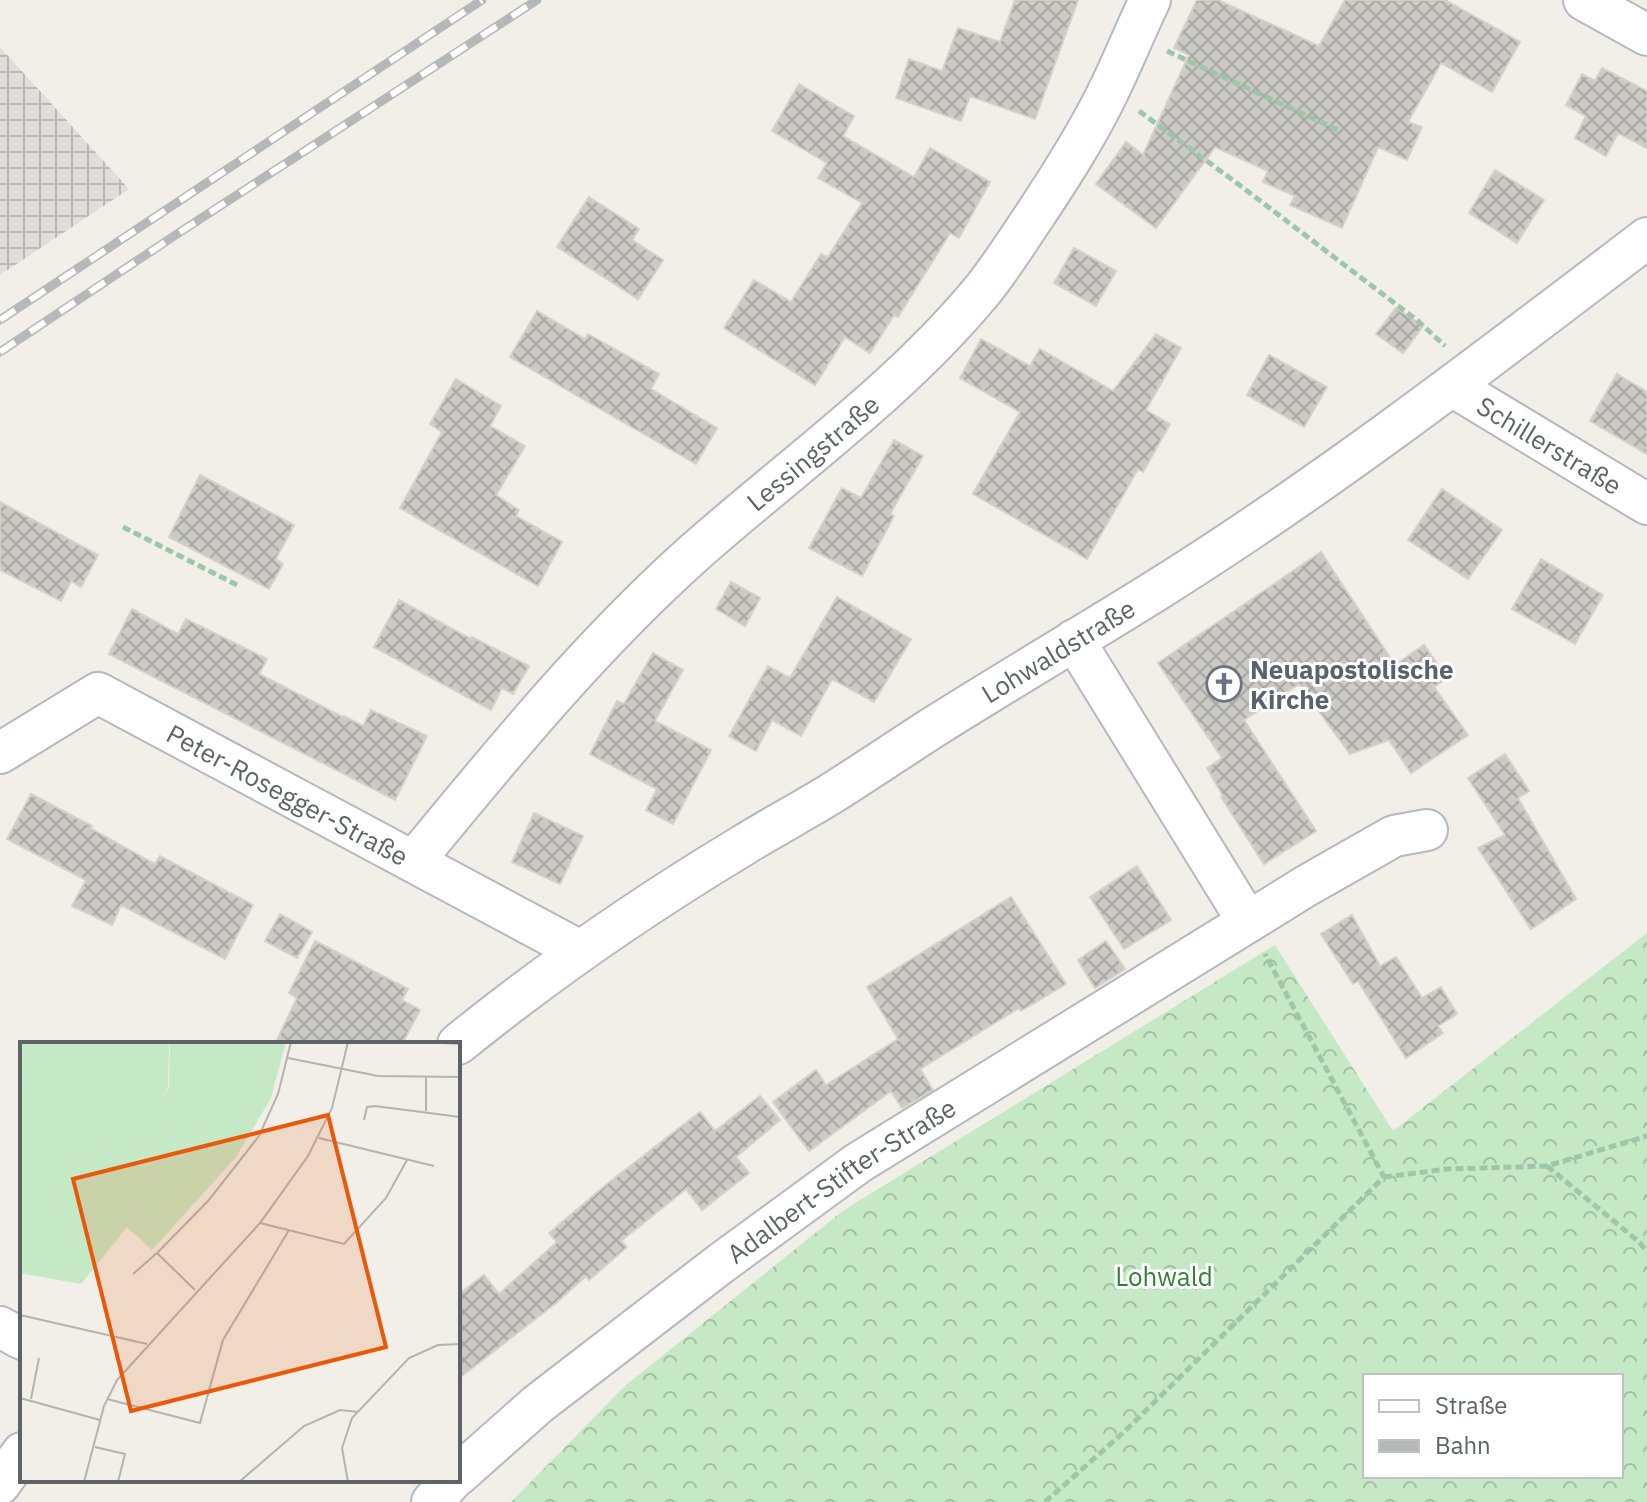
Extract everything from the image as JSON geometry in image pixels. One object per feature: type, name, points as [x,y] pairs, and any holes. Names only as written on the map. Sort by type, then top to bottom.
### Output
[{"type":"street","points":[[1584,0],[1647,35]]},
{"type":"street","name":"Lessingstraße","points":[[414,861],[516,738],[647,598],[693,554],[903,376],[950,328],[997,271],[1063,173],[1109,89],[1141,18]]},
{"type":"street","name":"Lohwaldstraße","points":[[460,1042],[580,951],[740,847],[830,794],[1244,533],[1462,378],[1647,238]]},
{"type":"street","name":"Schillerstraße","points":[[1462,378],[1647,504]]},
{"type":"street","points":[[1074,640],[1248,922]]},
{"type":"street","name":"Peter-Rosegger-Straße","points":[[0,753],[98,693],[580,951]]},
{"type":"street","name":"Adalbert-Stifter-Straße","points":[[460,1473],[538,1404],[858,1163],[1306,886],[1394,836],[1427,830]]},
{"type":"street","points":[[0,1327],[20,1338]]},
{"type":"street","points":[[0,1484],[20,1456]]},
{"type":"street","points":[[432,1502],[450,1482]]},
{"type":"path","points":[[1141,18],[1340,131]]},
{"type":"path","points":[[1109,89],[1418,321],[1462,378]]},
{"type":"path","points":[[123,527],[237,585]]},
{"type":"path","points":[[1248,922],[1384,1177]]},
{"type":"path","points":[[1045,1502],[1124,1432],[1384,1177],[1447,1169],[1547,1166],[1647,1136]]},
{"type":"path","points":[[1547,1166],[1647,1251]]},
{"type":"shaded area","points":[[0,47],[129,189],[0,275]]},
{"type":"green space","name":"Lohwald","points":[[1647,933],[1647,1502],[511,1502],[626,1385],[844,1210],[1275,945],[1393,1131]]},
{"type":"building","points":[[1015,0],[1078,0],[1035,119],[970,96],[961,121],[896,98],[909,59],[942,71],[958,28],[1000,42]]},
{"type":"building","points":[[1197,0],[1218,0],[1319,46],[1345,0],[1445,0],[1520,42],[1492,92],[1441,63],[1408,122],[1422,127],[1407,160],[1378,147],[1342,228],[1290,205],[1295,196],[1263,182],[1268,171],[1215,147],[1156,228],[1096,184],[1126,142],[1143,155],[1189,55],[1174,48]]},
{"type":"building","points":[[1602,68],[1647,91],[1647,148],[1618,133],[1606,156],[1575,138],[1586,116],[1566,105],[1582,74],[1595,81]]},
{"type":"building","points":[[799,84],[854,116],[843,136],[914,177],[930,148],[990,182],[959,238],[950,233],[898,317],[894,315],[870,353],[845,337],[815,385],[724,328],[754,280],[791,302],[821,254],[828,257],[862,203],[818,178],[827,163],[772,131]]},
{"type":"building","points":[[1495,170],[1544,200],[1517,243],[1469,213]]},
{"type":"building","points":[[589,197],[639,229],[632,240],[663,260],[638,299],[557,247]]},
{"type":"building","points":[[1074,248],[1116,271],[1096,306],[1054,283]]},
{"type":"building","points":[[1396,308],[1423,326],[1403,353],[1376,334]]},
{"type":"building","points":[[537,311],[585,339],[588,334],[659,374],[651,389],[717,428],[696,464],[510,357]]},
{"type":"building","points":[[1156,334],[1181,348],[1146,410],[1170,424],[1143,472],[1138,469],[1087,559],[973,494],[1020,412],[960,378],[981,339],[1030,366],[1040,349],[1113,391]]},
{"type":"building","points":[[1269,355],[1327,387],[1304,427],[1247,395]]},
{"type":"building","points":[[1617,374],[1647,392],[1647,454],[1590,421]]},
{"type":"building","points":[[456,379],[501,406],[490,426],[525,446],[496,495],[519,510],[516,516],[562,542],[538,586],[400,508],[442,432],[430,424]]},
{"type":"building","points":[[894,440],[923,456],[890,514],[894,516],[862,576],[809,548],[842,488],[861,498]]},
{"type":"building","points":[[200,475],[294,525],[276,559],[283,564],[269,589],[169,537]]},
{"type":"building","points":[[1442,489],[1502,530],[1468,579],[1408,540]]},
{"type":"building","points":[[0,502],[98,555],[81,587],[71,581],[61,601],[0,570]]},
{"type":"building","points":[[1321,552],[1395,665],[1424,645],[1447,678],[1434,687],[1468,735],[1411,773],[1389,740],[1350,754],[1299,684],[1244,720],[1316,831],[1264,864],[1221,797],[1207,768],[1222,758],[1158,663]]},
{"type":"building","points":[[1541,559],[1603,595],[1575,644],[1512,609]]},
{"type":"building","points":[[731,582],[760,598],[745,626],[716,609]]},
{"type":"building","points":[[837,597],[911,639],[874,702],[832,679],[801,736],[772,720],[756,751],[729,736],[768,666],[790,678]]},
{"type":"building","points":[[399,600],[529,666],[513,694],[502,688],[491,710],[374,647]]},
{"type":"building","points":[[132,609],[178,634],[186,619],[267,659],[259,674],[363,726],[371,710],[427,736],[395,800],[109,654]]},
{"type":"building","points":[[653,653],[683,670],[655,721],[711,750],[673,824],[646,810],[657,789],[590,754],[617,701],[624,704]]},
{"type":"building","points":[[1505,754],[1529,791],[1518,798],[1576,899],[1531,929],[1478,848],[1505,835],[1468,778]]},
{"type":"building","points":[[31,794],[155,864],[160,856],[253,905],[225,959],[121,905],[112,925],[72,906],[86,880],[7,839]]},
{"type":"building","points":[[534,813],[583,836],[560,884],[512,862]]},
{"type":"building","points":[[1137,866],[1171,920],[1124,949],[1090,897]]},
{"type":"building","points":[[1011,897],[1066,984],[1021,1011],[1019,1008],[920,1069],[933,1090],[902,1108],[891,1091],[809,1151],[773,1102],[816,1070],[826,1085],[898,1039],[867,987]]},
{"type":"building","points":[[280,914],[312,932],[297,958],[265,941]]},
{"type":"building","points":[[1352,915],[1380,966],[1396,957],[1422,998],[1441,987],[1457,1014],[1438,1026],[1443,1033],[1406,1058],[1358,981],[1353,984],[1321,934]]},
{"type":"building","points":[[315,941],[408,989],[402,1000],[420,1010],[403,1042],[276,1042],[297,998],[289,993]]},
{"type":"building","points":[[1106,941],[1125,969],[1095,988],[1078,960]]},
{"type":"building","points":[[760,1096],[780,1120],[736,1157],[749,1173],[702,1210],[686,1189],[621,1241],[627,1247],[589,1280],[586,1276],[460,1377],[460,1293],[484,1275],[499,1294],[557,1242],[549,1233],[700,1112],[715,1131]]},
{"type":"railway","points":[[0,320],[482,0]]},
{"type":"railway","points":[[0,352],[537,0]]},
{"type":"place","name":"Neuapostolische Kirche","points":[[1224,684]]}]
